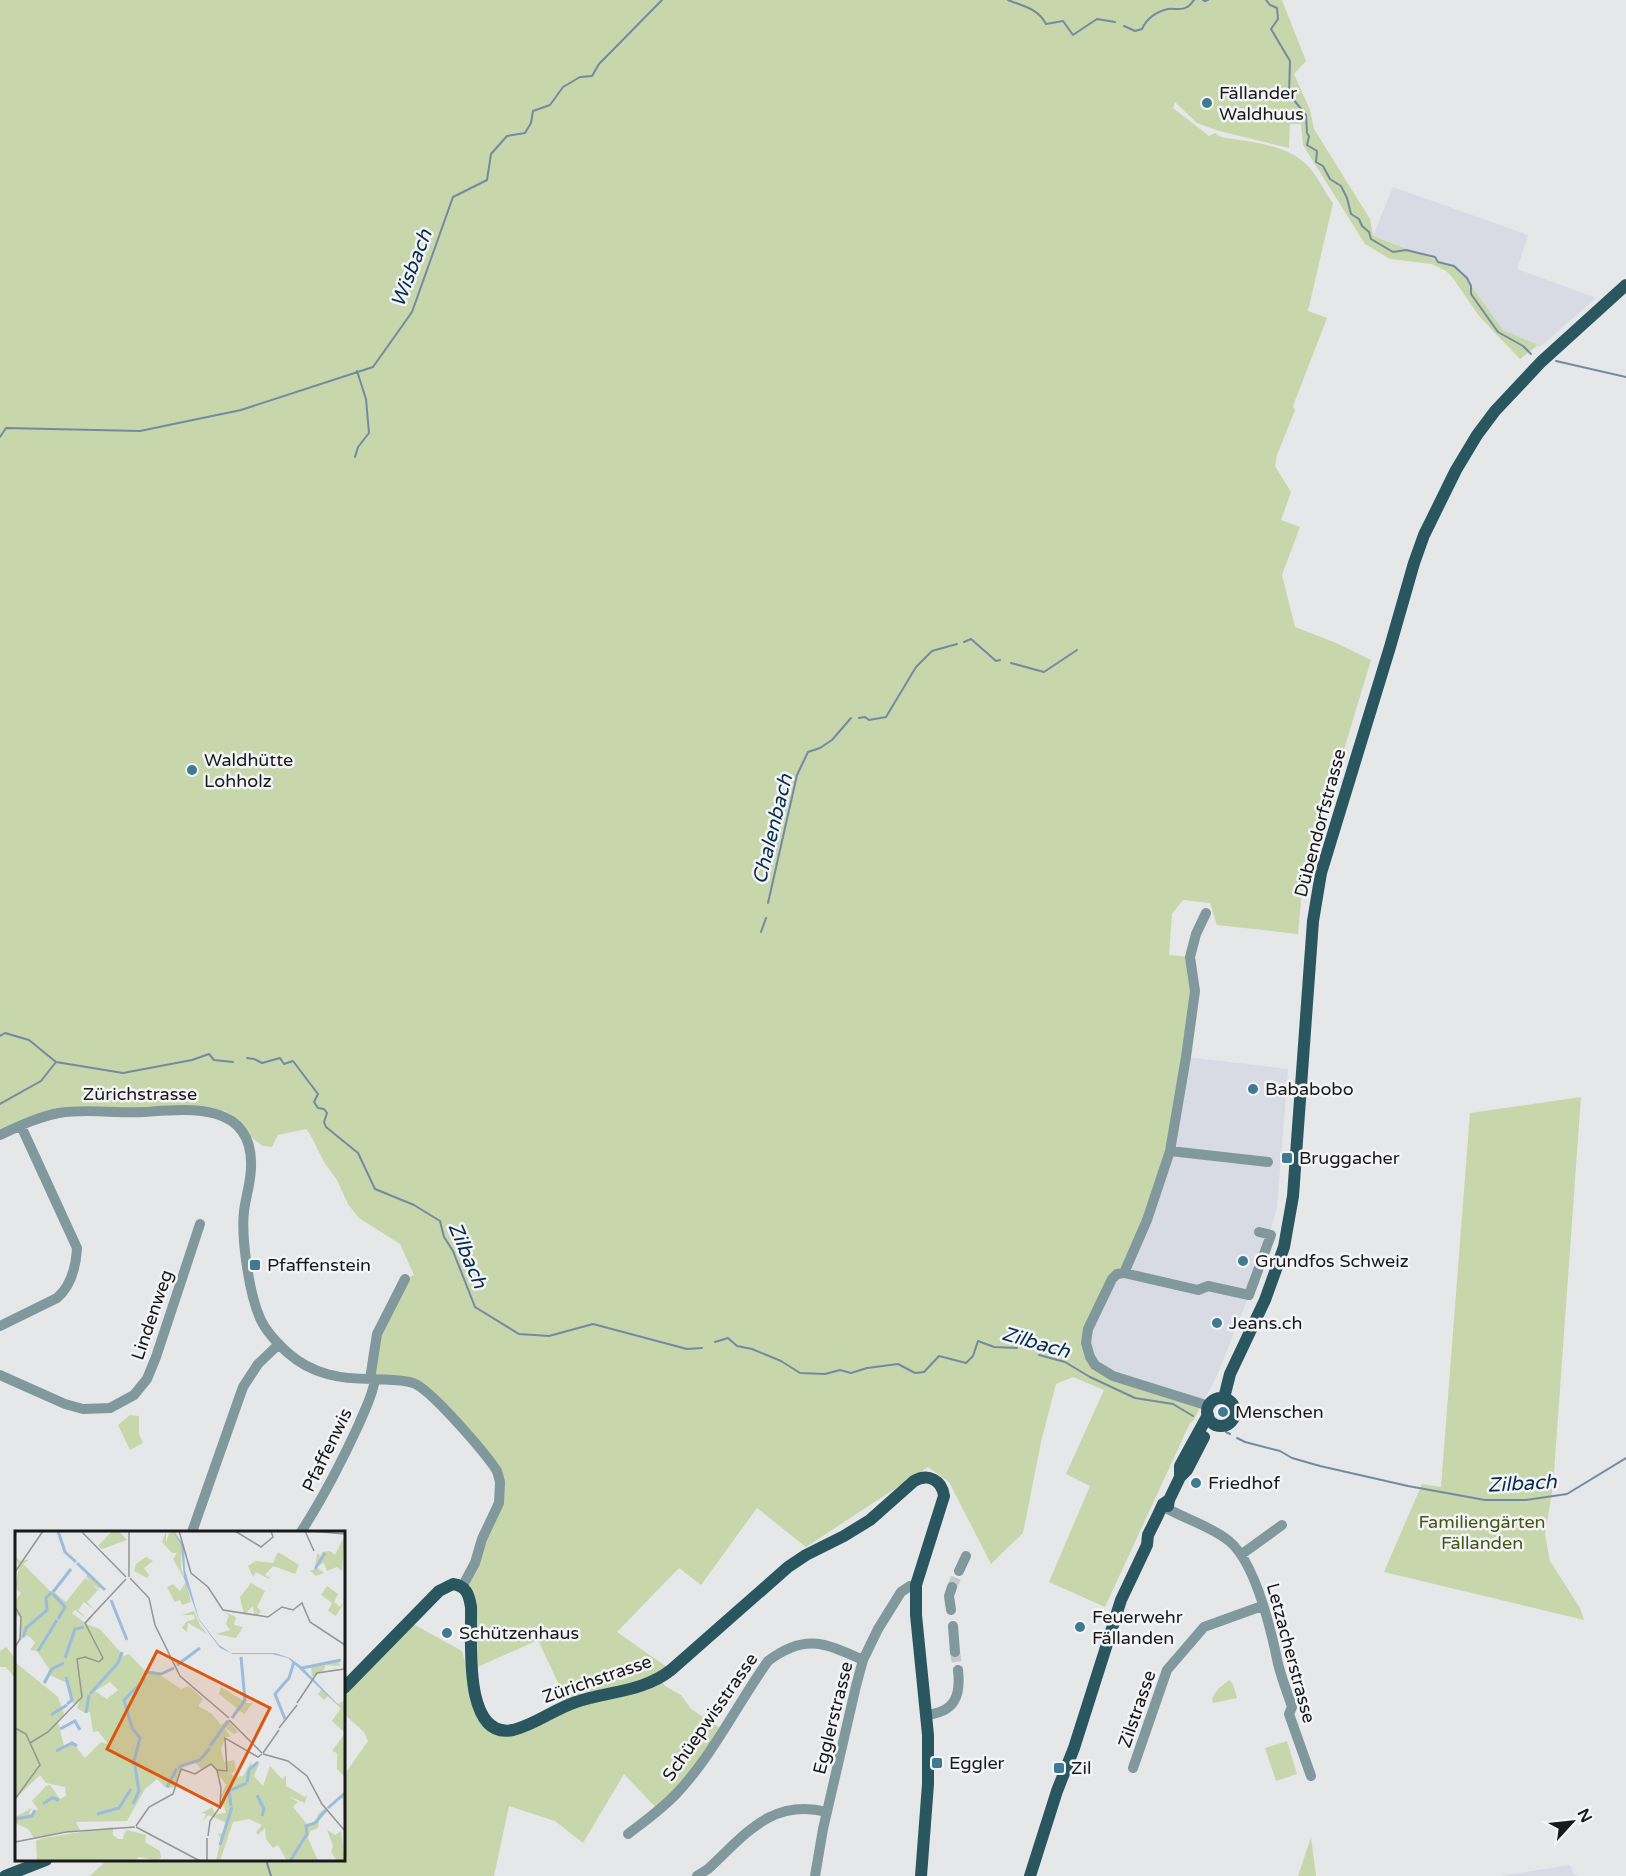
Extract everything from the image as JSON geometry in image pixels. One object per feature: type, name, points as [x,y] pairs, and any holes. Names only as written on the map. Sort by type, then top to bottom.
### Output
[{"type":"main road","name":"Dübendorfstrasse","points":[[1224,1398],[1230,1374],[1265,1300],[1284,1247],[1293,1196],[1313,921],[1321,873],[1414,563],[1455,470],[1495,411],[1541,362],[1626,285]]},
{"type":"main road","points":[[1030,1876],[1074,1748],[1114,1618],[1146,1545],[1154,1539],[1180,1477],[1187,1470],[1205,1435],[1218,1425],[1228,1424],[1235,1415],[1233,1404],[1224,1398],[1215,1400],[1208,1411],[1180,1466],[1180,1477]]},
{"type":"main road","points":[[1208,1411],[1213,1422],[1218,1425]]},
{"type":"main road","name":"Zürichstrasse","points":[[462,1587],[469,1595],[471,1607],[473,1683],[476,1702],[490,1726],[506,1731],[523,1726],[574,1702],[629,1690],[660,1678],[788,1567],[870,1520],[911,1483],[922,1477],[935,1480],[944,1492],[943,1500],[916,1585],[916,1615],[928,1735],[928,1784],[921,1876]]},
{"type":"main road","points":[[345,1687],[442,1588],[453,1584],[462,1587]]},
{"type":"main road","points":[[4,1876],[43,1861]]},
{"type":"street","points":[[1124,1273],[1148,1220],[1170,1151],[1195,991],[1190,957],[1196,934],[1206,913]]},
{"type":"street","name":"Zürichstrasse","points":[[0,1135],[58,1113],[92,1111],[207,1111],[220,1114],[234,1123],[249,1143],[251,1173],[244,1213],[246,1253],[253,1296],[260,1318],[268,1332],[301,1363],[321,1373],[344,1378],[407,1382],[422,1387],[436,1399],[497,1471],[500,1482],[499,1503],[482,1539],[475,1563],[462,1587]]},
{"type":"street","points":[[0,1326],[57,1298],[70,1281],[76,1261],[76,1248],[21,1126]]},
{"type":"street","points":[[1170,1151],[1268,1161]]},
{"type":"street","name":"Lindenweg","points":[[0,1375],[65,1404],[83,1409],[104,1409],[118,1405],[134,1395],[147,1379],[156,1357],[200,1224]]},
{"type":"street","points":[[1208,1411],[1099,1369],[1090,1357],[1086,1343],[1088,1329],[1112,1279],[1117,1274],[1124,1273],[1198,1290],[1208,1286],[1249,1295],[1271,1235],[1259,1232]]},
{"type":"street","name":"Pfaffenwis","points":[[302,1531],[347,1449],[374,1390],[377,1334],[405,1279]]},
{"type":"street","points":[[193,1531],[243,1387],[258,1364],[279,1344]]},
{"type":"street","name":"Letzacherstrasse","points":[[1168,1505],[1228,1539],[1242,1554],[1250,1569],[1275,1644],[1277,1660],[1292,1707],[1289,1714],[1311,1776]]},
{"type":"street","points":[[1242,1554],[1282,1525]]},
{"type":"street","points":[[959,1571],[966,1556]]},
{"type":"street","name":"Egglerstrasse","points":[[815,1876],[827,1812],[863,1660],[878,1629],[901,1592],[916,1585]]},
{"type":"street","points":[[951,1610],[949,1596],[952,1587]]},
{"type":"street","name":"Zilstrasse","points":[[1133,1768],[1167,1670],[1204,1627],[1262,1606]]},
{"type":"street","points":[[952,1626],[956,1652]]},
{"type":"street","name":"Schüepwisstrasse","points":[[628,1834],[659,1811],[678,1792],[705,1757],[768,1660],[780,1651],[800,1644],[820,1644],[832,1646],[863,1660]]},
{"type":"street","points":[[926,1715],[943,1712],[952,1703],[959,1685],[958,1670]]},
{"type":"street","points":[[697,1876],[768,1817],[798,1809],[827,1812]]},
{"type":"shaded area","points":[[1393,187],[1528,235],[1517,269],[1596,298],[1540,347],[1503,330],[1459,269],[1373,236]]},
{"type":"shaded area","points":[[1186,1057],[1288,1069],[1277,1208],[1257,1276],[1218,1373],[1205,1399],[1166,1393],[1095,1365],[1088,1329]]},
{"type":"shaded area","points":[[1570,1865],[1574,1874],[1578,1876],[1501,1876]]},
{"type":"green space","points":[[0,0],[1282,0],[1306,61],[1294,74],[1310,110],[1314,129],[1370,219],[1373,236],[1459,269],[1503,330],[1538,345],[1520,359],[1479,316],[1446,271],[1432,264],[1390,259],[1365,244],[1303,145],[1301,124],[1290,124],[1289,148],[1219,131],[1197,123],[1175,102],[1173,108],[1209,136],[1215,133],[1221,137],[1266,145],[1297,157],[1310,168],[1333,203],[1308,311],[1327,318],[1293,406],[1295,410],[1277,455],[1275,466],[1291,492],[1281,520],[1300,527],[1282,575],[1295,627],[1371,660],[1302,889],[1298,934],[1217,925],[1210,903],[1183,900],[1172,914],[1169,955],[1190,957],[1195,991],[1170,1151],[1124,1273],[1117,1274],[1088,1329],[1095,1365],[1202,1403],[1194,1420],[1190,1423],[1105,1607],[1049,1582],[1090,1486],[1066,1474],[1104,1390],[1073,1377],[1056,1384],[1041,1442],[1023,1533],[991,1564],[949,1482],[928,1467],[806,1547],[757,1508],[701,1585],[679,1568],[617,1632],[671,1670],[660,1678],[665,1686],[681,1695],[691,1709],[723,1730],[659,1811],[624,1774],[583,1843],[555,1821],[509,1806],[494,1876],[90,1876],[106,1861],[345,1861],[345,1774],[368,1741],[364,1732],[345,1715],[345,1688],[413,1624],[462,1651],[476,1702],[500,1730],[568,1704],[538,1640],[473,1669],[462,1587],[499,1503],[499,1476],[422,1387],[370,1379],[373,1353],[405,1279],[414,1275],[400,1244],[359,1218],[348,1204],[337,1180],[306,1129],[278,1135],[272,1147],[263,1146],[252,1138],[246,1127],[225,1111],[190,1105],[139,1110],[78,1107],[0,1130]]},
{"type":"green space","name":"Familiengärten Fällanden","points":[[1581,1097],[1553,1486],[1545,1535],[1550,1561],[1580,1608],[1584,1620],[1384,1572],[1422,1484],[1441,1487],[1470,1113]]},
{"type":"green space","points":[[130,1415],[139,1416],[139,1434],[143,1443],[130,1450],[118,1425]]},
{"type":"green space","points":[[6,1647],[15,1658],[15,1678],[6,1667],[0,1667],[0,1651]]},
{"type":"green space","points":[[1229,1680],[1233,1684],[1237,1698],[1213,1703],[1212,1698]]},
{"type":"green space","points":[[1287,1741],[1297,1774],[1276,1781],[1265,1748]]},
{"type":"green space","points":[[1311,1837],[1316,1876],[1298,1876]]},
{"type":"waterway","name":"Wisbach","points":[[0,437],[6,428],[140,431],[241,410],[373,367],[412,312],[453,197],[487,180],[491,154],[507,136],[525,133],[531,123],[533,111],[550,105],[563,87],[580,77],[592,76],[599,64],[662,0]]},
{"type":"waterway","name":"Wisbach","points":[[1008,0],[1039,14],[1046,24],[1063,21],[1073,35],[1097,19],[1115,22]]},
{"type":"waterway","name":"Wisbach","points":[[1124,26],[1135,31],[1142,29],[1155,14],[1168,9],[1185,8],[1194,0]]},
{"type":"waterway","name":"Wisbach","points":[[1203,0],[1208,0]]},
{"type":"waterway","name":"Wisbach","points":[[1266,0],[1277,8],[1278,19],[1271,29],[1290,61],[1289,94],[1306,115],[1309,136],[1307,145],[1317,151],[1316,162],[1323,166],[1330,179],[1341,186],[1351,214],[1359,219],[1362,226],[1369,232],[1371,239],[1393,252],[1406,250],[1435,257],[1438,262],[1454,266],[1467,278],[1471,286],[1471,294],[1498,332],[1523,346],[1531,354]]},
{"type":"waterway","name":"Wisbach","points":[[1556,361],[1626,377]]},
{"type":"waterway","points":[[355,457],[358,447],[369,433],[366,399],[357,371]]},
{"type":"waterway","name":"Chalenbach","points":[[964,642],[971,639],[996,661],[1000,660]]},
{"type":"waterway","name":"Chalenbach","points":[[859,718],[865,717],[869,720],[886,717],[916,667],[932,651],[957,644]]},
{"type":"waterway","name":"Chalenbach","points":[[1011,663],[1044,672],[1077,650]]},
{"type":"waterway","name":"Chalenbach","points":[[768,903],[797,775],[808,752],[832,740],[851,718]]},
{"type":"waterway","name":"Chalenbach","points":[[761,932],[766,918]]},
{"type":"waterway","name":"Zilbach","points":[[0,1036],[5,1033],[29,1040],[56,1062],[123,1073],[192,1060],[209,1054],[214,1060],[233,1062]]},
{"type":"waterway","name":"Zilbach","points":[[247,1058],[262,1063],[280,1058],[284,1064],[293,1061],[318,1094],[314,1102],[318,1108],[324,1109],[327,1113],[324,1122],[326,1127],[358,1153],[375,1189],[414,1205],[440,1221],[444,1237],[453,1251],[475,1307],[519,1334],[549,1336],[593,1324],[687,1349],[702,1348]]},
{"type":"waterway","points":[[0,1104],[41,1081],[56,1062]]},
{"type":"waterway","name":"Zilbach","points":[[715,1342],[728,1338],[737,1346],[752,1349],[781,1361],[800,1373],[825,1374],[840,1370],[851,1373],[867,1368],[898,1364],[915,1373],[924,1372],[939,1356],[966,1363],[973,1356],[978,1341],[994,1347],[1017,1348]]},
{"type":"waterway","name":"Zilbach","points":[[1039,1355],[1065,1362],[1090,1377],[1135,1398],[1173,1404],[1193,1416]]},
{"type":"waterway","name":"Zilbach","points":[[1226,1432],[1230,1434]]},
{"type":"waterway","name":"Zilbach","points":[[1237,1438],[1320,1466],[1408,1486],[1485,1500],[1526,1500],[1567,1494],[1626,1458]]},
{"type":"waterway","points":[[268,1861],[271,1876]]},
{"type":"tunnel","points":[[952,1587],[959,1571]]},
{"type":"tunnel","points":[[955,1652],[958,1670]]},
{"type":"place","name":"Fällander Waldhuus","points":[[1207,103]]},
{"type":"place","name":"Waldhütte Lohholz","points":[[192,770]]},
{"type":"place","name":"Bababobo","points":[[1253,1089]]},
{"type":"place","name":"Bruggacher","points":[[1287,1158]]},
{"type":"place","name":"Grundfos Schweiz","points":[[1243,1261]]},
{"type":"place","name":"Pfaffenstein","points":[[255,1265]]},
{"type":"place","name":"Jeans.ch","points":[[1217,1323]]},
{"type":"place","name":"Menschen","points":[[1223,1412]]},
{"type":"place","name":"Friedhof","points":[[1196,1483]]},
{"type":"place","name":"Feuerwehr Fällanden","points":[[1080,1627]]},
{"type":"place","name":"Schützenhaus","points":[[447,1633]]},
{"type":"place","name":"Eggler","points":[[937,1763]]},
{"type":"place","name":"Zil","points":[[1059,1768]]}]
